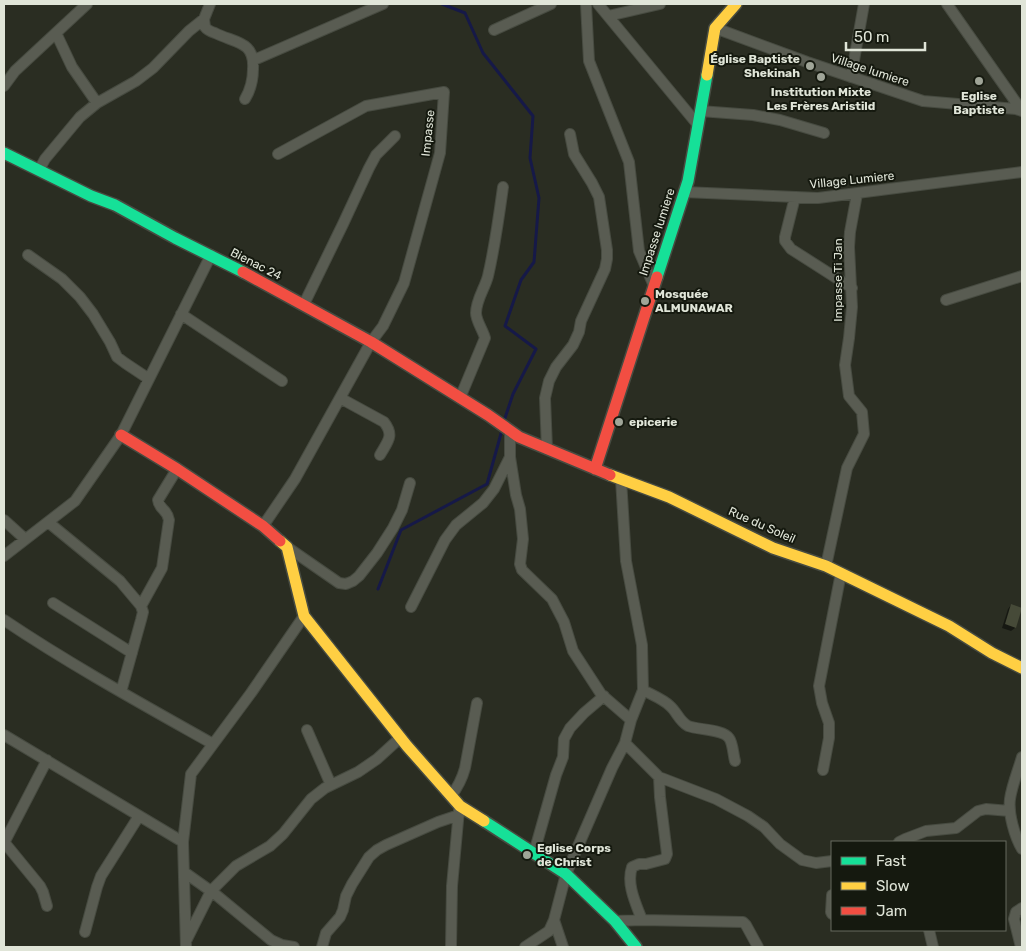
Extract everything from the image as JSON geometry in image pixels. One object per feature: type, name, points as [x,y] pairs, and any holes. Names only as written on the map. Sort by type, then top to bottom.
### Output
[{"type":"street","points":[[4,86],[15,71],[87,4]]},
{"type":"street","points":[[39,170],[45,159],[80,117],[97,103],[136,81],[153,68],[189,31],[204,19],[210,4]]},
{"type":"street","points":[[254,60],[383,4]]},
{"type":"street","points":[[494,30],[551,4]]},
{"type":"street","points":[[586,4],[589,61],[629,162],[639,251],[654,286]]},
{"type":"street","points":[[598,4],[698,125]]},
{"type":"street","points":[[608,16],[660,4]]},
{"type":"street","points":[[715,28],[736,4]]},
{"type":"street","points":[[851,77],[864,4]]},
{"type":"street","points":[[947,4],[1022,111]]},
{"type":"street","points":[[204,19],[205,26],[210,31],[244,45],[249,49],[254,60],[253,80],[245,99]]},
{"type":"street","name":"Impasse lumiere","points":[[596,469],[688,181],[715,28]]},
{"type":"street","name":"Village lumiere","points":[[715,28],[807,62],[923,101],[1022,111]]},
{"type":"street","points":[[56,33],[72,67],[97,103]]},
{"type":"street","name":"Impasse","points":[[278,154],[366,106],[444,92],[440,153],[404,283],[383,326],[371,342]]},
{"type":"street","points":[[700,111],[771,118],[824,133]]},
{"type":"street","points":[[547,449],[545,398],[549,381],[556,367],[573,345],[579,332],[581,321],[605,269],[607,259],[599,197],[574,154],[570,134]]},
{"type":"street","points":[[304,304],[376,155],[395,136]]},
{"type":"street","name":"Bienac 24","points":[[4,153],[90,196],[115,205],[304,304],[371,342],[488,415]]},
{"type":"street","name":"Village Lumiere","points":[[684,192],[818,198],[1022,172]]},
{"type":"street","points":[[460,398],[485,338],[476,311],[488,277],[503,187]]},
{"type":"street","name":"Impasse Ti Jan","points":[[826,566],[847,468],[864,434],[862,412],[849,396],[845,365],[852,307],[850,232],[857,194]]},
{"type":"street","points":[[795,197],[784,237],[785,241],[791,249],[852,288]]},
{"type":"street","points":[[28,256],[62,279],[93,314],[117,357],[149,378]]},
{"type":"street","points":[[4,556],[75,501],[121,435],[211,256]]},
{"type":"street","points":[[946,300],[1022,276]]},
{"type":"street","points":[[182,314],[282,381]]},
{"type":"street","points":[[263,526],[295,478],[371,342]]},
{"type":"street","points":[[340,398],[384,422],[389,428],[390,436],[380,455]]},
{"type":"street","name":"Rue du Soleil","points":[[488,415],[515,434],[547,449],[669,497],[773,548],[841,573],[949,626],[992,653],[1022,668]]},
{"type":"street","points":[[411,607],[444,540],[456,525],[484,503],[494,489],[510,457],[515,434]]},
{"type":"street","points":[[121,435],[177,469],[263,526],[286,548],[338,584],[346,584],[353,581],[377,553],[402,510],[410,483]]},
{"type":"street","points":[[510,457],[521,519],[523,539],[520,564],[522,570],[552,599],[564,622],[573,651],[604,696],[631,720]]},
{"type":"street","points":[[141,606],[162,568],[169,520],[168,513],[160,507],[158,500],[177,469]]},
{"type":"street","points":[[524,947],[549,931],[554,920],[566,874],[612,768],[625,743],[631,720],[643,690],[642,646],[626,561],[621,479]]},
{"type":"street","points":[[4,520],[25,539]]},
{"type":"street","points":[[48,522],[120,580],[141,606],[143,612],[121,692]]},
{"type":"street","points":[[286,548],[304,616],[400,738],[451,796],[459,811],[452,886],[451,947]]},
{"type":"street","points":[[823,770],[829,738],[829,723],[822,703],[819,686],[841,573]]},
{"type":"street","points":[[53,603],[132,652]]},
{"type":"street","points":[[186,943],[183,842],[191,774],[304,616]]},
{"type":"street","points":[[4,620],[40,645],[213,744]]},
{"type":"street","points":[[643,690],[670,705],[681,721],[687,725],[726,735],[729,738],[735,761]]},
{"type":"street","points":[[534,853],[562,757],[564,739],[570,728],[604,696]]},
{"type":"street","points":[[451,796],[458,787],[465,768],[477,704]]},
{"type":"street","points":[[307,730],[330,785]]},
{"type":"street","points":[[4,735],[183,842]]},
{"type":"street","points":[[186,943],[211,891],[236,866],[270,846],[283,834],[311,799],[324,788],[358,772],[377,759],[400,738]]},
{"type":"street","points":[[625,743],[659,777],[716,799],[748,816],[764,827],[780,844],[802,860],[816,863],[831,861]]},
{"type":"street","points":[[1022,757],[1010,801],[1011,822],[1022,849]]},
{"type":"street","points":[[47,760],[4,842],[40,886],[47,906]]},
{"type":"street","points":[[642,920],[631,890],[629,875],[632,867],[665,859],[667,854],[659,777]]},
{"type":"street","points":[[901,841],[926,831],[956,828],[978,811],[986,809],[1010,811]]},
{"type":"street","points":[[322,947],[326,933],[340,917],[346,896],[369,857],[386,845],[459,811],[484,821],[566,874],[615,921],[636,947]]},
{"type":"street","points":[[85,932],[101,876],[139,816]]},
{"type":"street","points":[[184,872],[211,891],[271,940],[282,945],[294,947]]},
{"type":"street","points":[[1022,908],[1016,912],[1014,919],[1022,947]]},
{"type":"street","points":[[554,920],[564,947]]},
{"type":"street","points":[[615,921],[743,922],[758,947]]},
{"type":"street","points":[[929,931],[933,947]]},
{"type":"building","points":[[1011,604],[1022,608],[1016,628],[1005,624]]},
{"type":"waterway","points":[[442,4],[465,13],[483,53],[533,116],[530,158],[539,198],[534,262],[521,280],[505,326],[536,349],[513,394],[504,421]]},
{"type":"waterway","points":[[378,589],[401,530],[487,484],[502,430]]},
{"type":"traffic: fast","points":[[657,277],[688,181],[707,75]]},
{"type":"traffic: fast","points":[[4,153],[91,196],[115,205],[243,272]]},
{"type":"traffic: fast","points":[[484,821],[566,874],[615,921],[636,947]]},
{"type":"traffic: slow","points":[[707,75],[715,28],[736,4]]},
{"type":"traffic: slow","points":[[610,475],[669,497],[773,548],[826,566],[949,626],[992,653],[1022,668]]},
{"type":"traffic: slow","points":[[280,541],[287,547],[304,616],[407,746],[460,806],[484,821]]},
{"type":"traffic: jam","points":[[243,272],[371,342],[488,415],[519,437],[610,475]]},
{"type":"traffic: jam","points":[[595,469],[657,277]]},
{"type":"traffic: jam","points":[[121,435],[177,469],[263,526],[280,541]]},
{"type":"place","name":"Église Baptiste Shekinah","points":[[810,66]]},
{"type":"place","name":"Institution Mixte Les Frères Aristild","points":[[821,77]]},
{"type":"place","name":"Eglise Baptiste","points":[[979,81]]},
{"type":"place","name":"Mosquée ALMUNAWAR","points":[[645,301]]},
{"type":"place","name":"epicerie","points":[[619,422]]},
{"type":"place","name":"Eglise Corps de Christ","points":[[527,855]]}]
